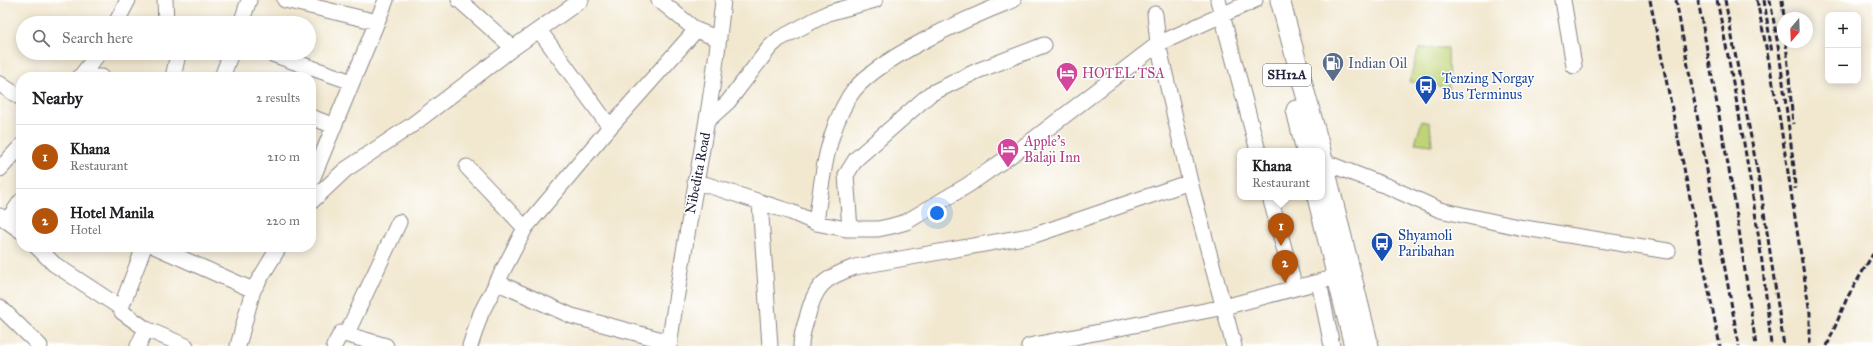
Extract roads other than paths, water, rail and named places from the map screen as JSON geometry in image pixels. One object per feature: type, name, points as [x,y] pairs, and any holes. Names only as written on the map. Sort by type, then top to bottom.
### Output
[{"type":"main road","name":"SH12A","points":[[1267,0],[1311,148]]},
{"type":"main road","name":"SH12A","points":[[1280,0],[1312,148]]},
{"type":"main road","name":"SH12A","points":[[1318,200],[1335,275],[1354,346]]},
{"type":"main road","name":"SH12A","points":[[1321,200],[1335,275],[1369,346]]},
{"type":"street","points":[[120,16],[128,0]]},
{"type":"street","points":[[165,0],[166,16]]},
{"type":"street","points":[[243,16],[249,0]]},
{"type":"street","points":[[285,0],[377,22]]},
{"type":"street","points":[[316,166],[386,0]]},
{"type":"street","points":[[459,0],[512,48]]},
{"type":"street","points":[[316,197],[345,170],[412,125],[512,48],[581,0]]},
{"type":"street","points":[[659,0],[696,30],[719,39]]},
{"type":"street","name":"Nibedita Road","points":[[669,344],[695,181],[708,120],[723,0]]},
{"type":"street","points":[[708,120],[728,102],[770,47],[779,39],[828,13],[875,0]]},
{"type":"street","points":[[816,222],[826,155],[835,125],[849,96],[859,84],[870,73],[908,50],[989,9],[1013,0]]},
{"type":"street","points":[[695,181],[816,222],[850,228],[878,229],[906,222],[968,185],[1030,142],[1158,44],[1220,7],[1254,0]]},
{"type":"street","points":[[1563,0],[1574,66]]},
{"type":"street","points":[[1220,7],[1257,148]]},
{"type":"street","points":[[1155,14],[1158,44],[1190,182],[1234,346]]},
{"type":"street","points":[[539,30],[610,127]]},
{"type":"street","points":[[470,346],[481,312],[525,228],[610,127],[696,30]]},
{"type":"street","points":[[850,228],[846,175],[856,159],[930,94],[977,71],[1044,46]]},
{"type":"street","points":[[84,72],[93,60]]},
{"type":"street","points":[[174,72],[177,60]]},
{"type":"street","points":[[224,72],[228,60]]},
{"type":"street","points":[[289,60],[352,82]]},
{"type":"street","points":[[0,84],[16,95]]},
{"type":"street","points":[[316,119],[334,126]]},
{"type":"street","points":[[0,169],[16,151]]},
{"type":"street","points":[[1325,159],[1440,210],[1518,226],[1668,251]]},
{"type":"street","points":[[468,167],[525,228]]},
{"type":"street","points":[[801,346],[812,298],[821,285],[834,274],[855,267],[1035,235],[1190,182]]},
{"type":"street","points":[[1271,200],[1296,288]]},
{"type":"street","points":[[760,202],[770,346]]},
{"type":"street","points":[[16,206],[4,219],[16,227]]},
{"type":"street","points":[[347,333],[399,222]]},
{"type":"street","points":[[42,252],[54,264],[121,308],[122,312],[146,329],[186,346]]},
{"type":"street","points":[[121,308],[142,252]]},
{"type":"street","points":[[167,252],[253,290]]},
{"type":"street","points":[[238,346],[253,290],[276,252]]},
{"type":"street","points":[[1029,346],[1224,307],[1296,288],[1335,275],[1332,346]]},
{"type":"street","points":[[496,282],[572,316],[669,344]]},
{"type":"street","points":[[0,307],[40,346]]},
{"type":"street","points":[[138,346],[146,329]]},
{"type":"street","points":[[334,346],[340,334],[347,333],[386,346]]},
{"type":"railway","points":[[1650,0],[1720,346]]},
{"type":"railway","points":[[1676,0],[1739,346]]},
{"type":"railway","points":[[1698,0],[1735,203],[1756,346]]},
{"type":"railway","points":[[1717,0],[1734,86],[1756,216],[1771,346]]},
{"type":"railway","points":[[1725,0],[1760,185],[1784,346]]},
{"type":"railway","points":[[1757,0],[1779,115],[1810,313],[1810,346]]},
{"type":"railway","points":[[1764,0],[1772,53]]},
{"type":"railway","points":[[1770,0],[1779,51],[1794,168],[1795,189]]},
{"type":"railway","points":[[1782,0],[1783,12]]},
{"type":"railway","points":[[1787,48],[1793,124]]},
{"type":"railway","points":[[1827,346],[1847,298],[1873,254]]},
{"type":"place","name":"Indian Oil","points":[[1333,82]]},
{"type":"place","name":"HOTEL TSA","points":[[1067,92]]},
{"type":"place","name":"Tenzing Norgay Bus Terminus","points":[[1426,106]]},
{"type":"place","name":"Apple's Balaji Inn","points":[[1008,168]]},
{"type":"place","name":"Khana","points":[[1281,246]]},
{"type":"place","name":"Shyamoli Paribahan","points":[[1382,262]]},
{"type":"place","name":"Hotel Manila","points":[[1285,283]]}]
